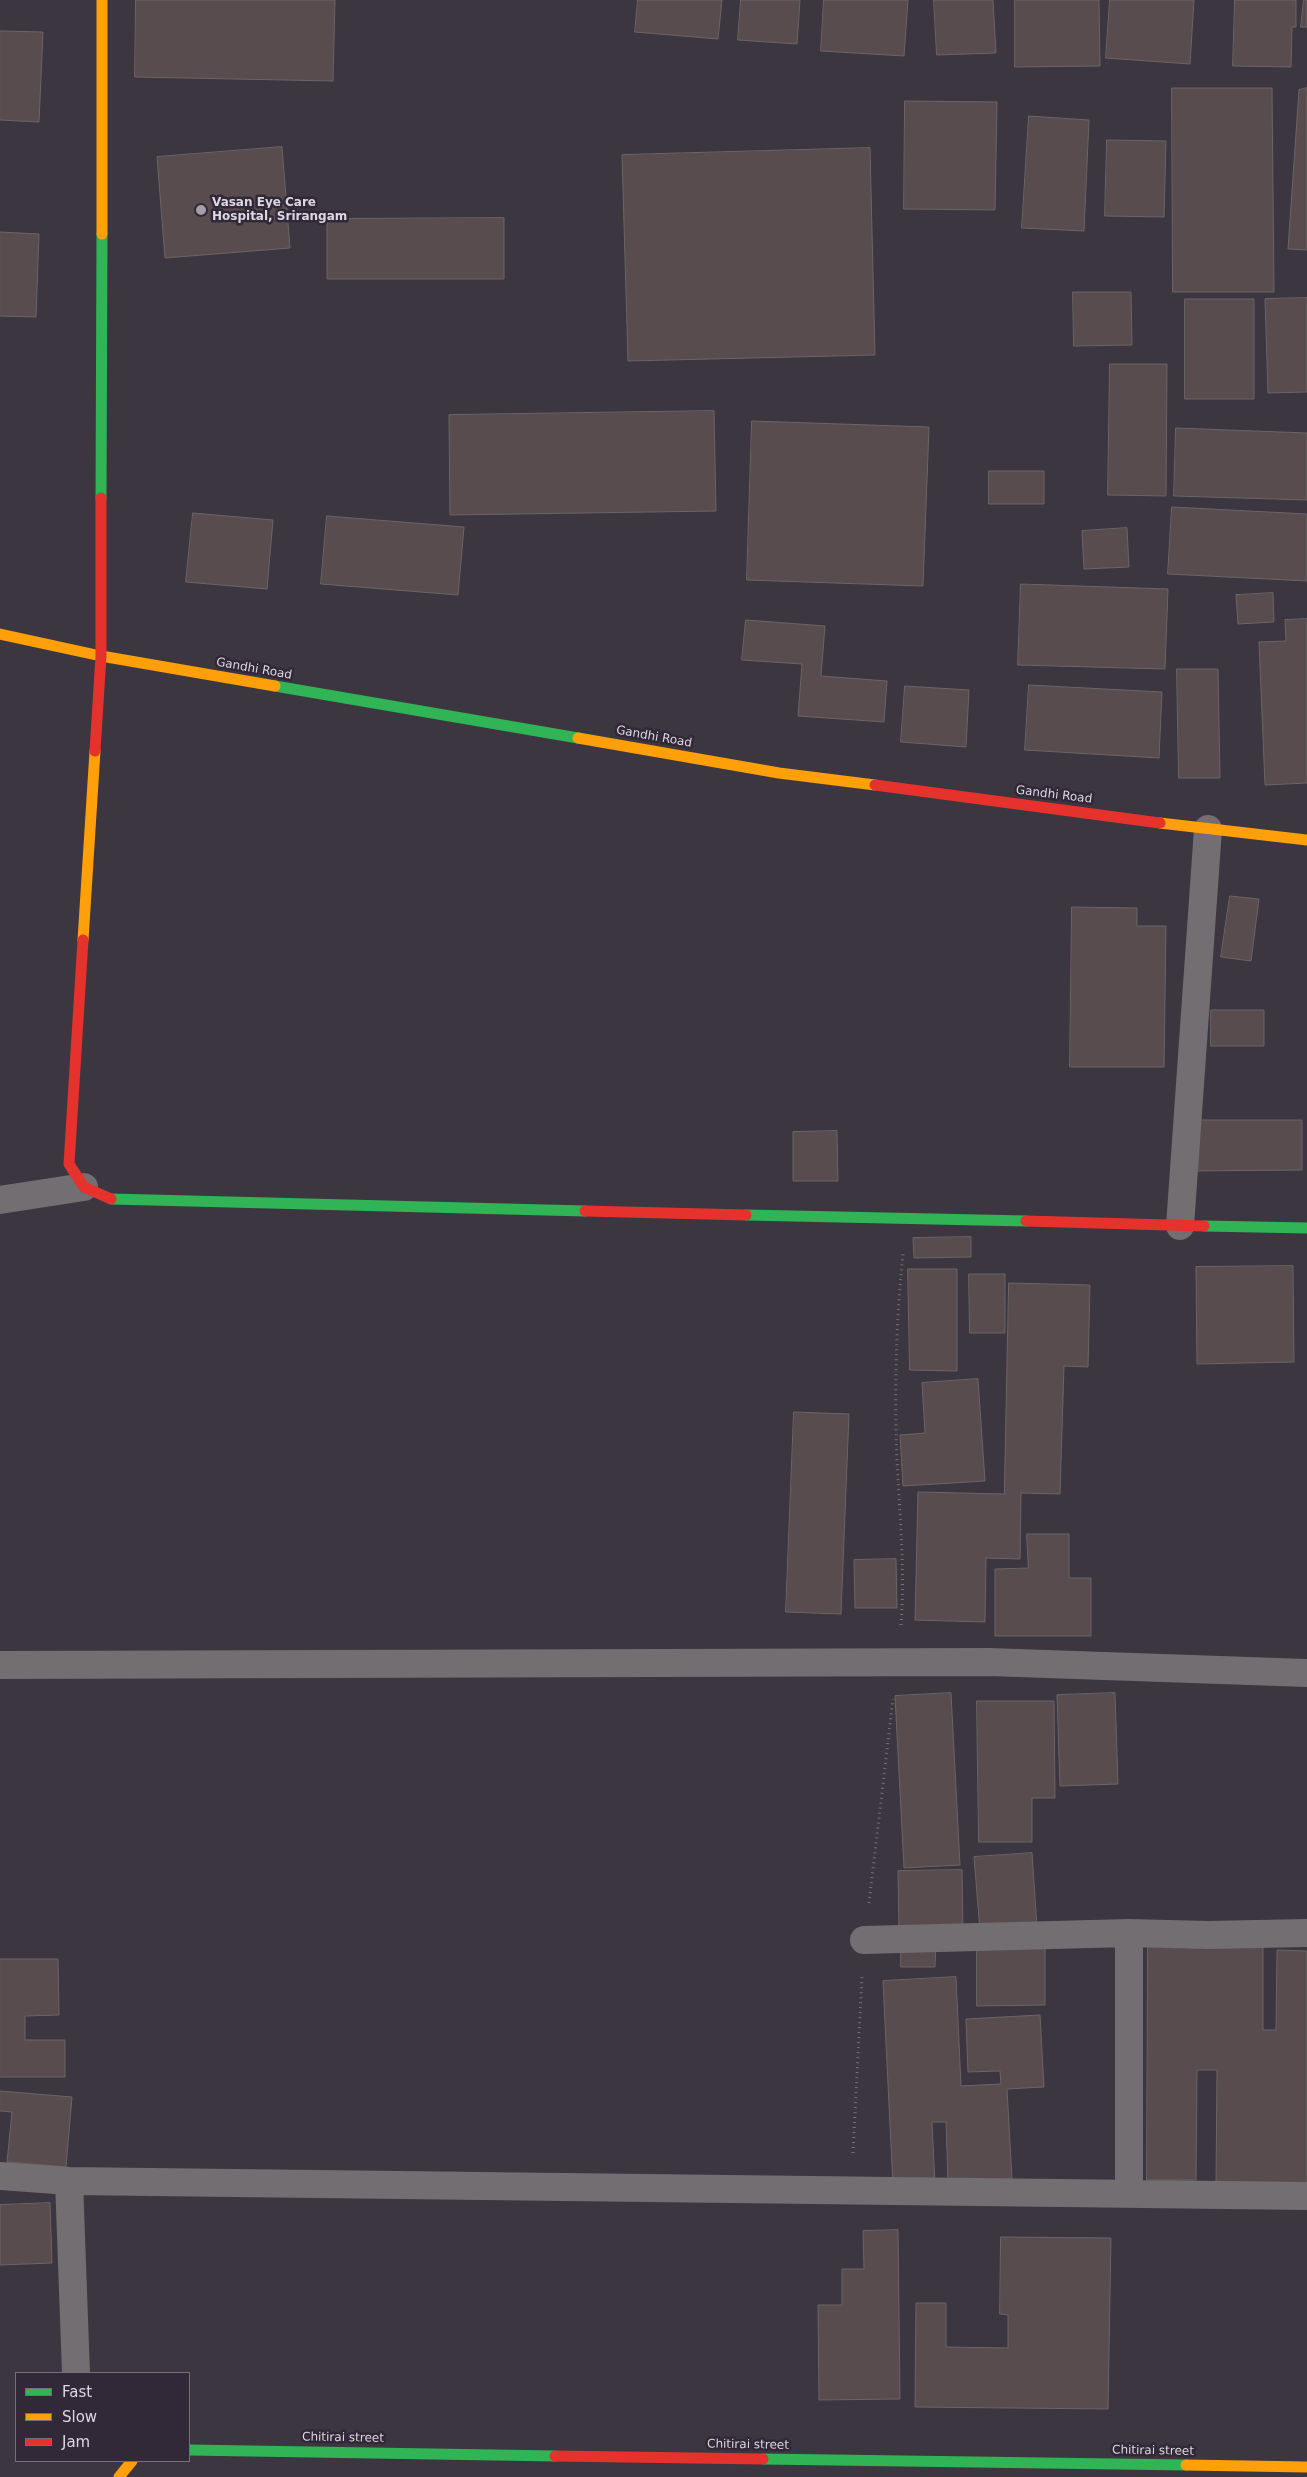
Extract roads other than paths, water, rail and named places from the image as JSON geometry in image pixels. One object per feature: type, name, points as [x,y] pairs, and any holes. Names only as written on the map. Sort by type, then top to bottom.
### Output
[{"type":"street","points":[[84,1187],[69,1164],[101,656],[102,0]]},
{"type":"street","name":"Gandhi Road","points":[[0,634],[101,656],[779,773],[1208,829],[1307,840]]},
{"type":"street","points":[[1180,1226],[1208,829]]},
{"type":"street","points":[[0,1200],[84,1187],[114,1200],[1307,1228]]},
{"type":"street","points":[[0,1665],[989,1662],[1307,1673]]},
{"type":"street","points":[[864,1940],[1129,1933],[1208,1935],[1307,1933]]},
{"type":"street","points":[[1129,1933],[1129,2194]]},
{"type":"street","points":[[0,2176],[69,2181],[1307,2196]]},
{"type":"street","points":[[69,2181],[76,2372]]},
{"type":"street","name":"Chitirai street","points":[[190,2450],[1307,2467]]},
{"type":"place","name":"Vasan Eye Care Hospital, Srirangam","points":[[201,210]]}]
